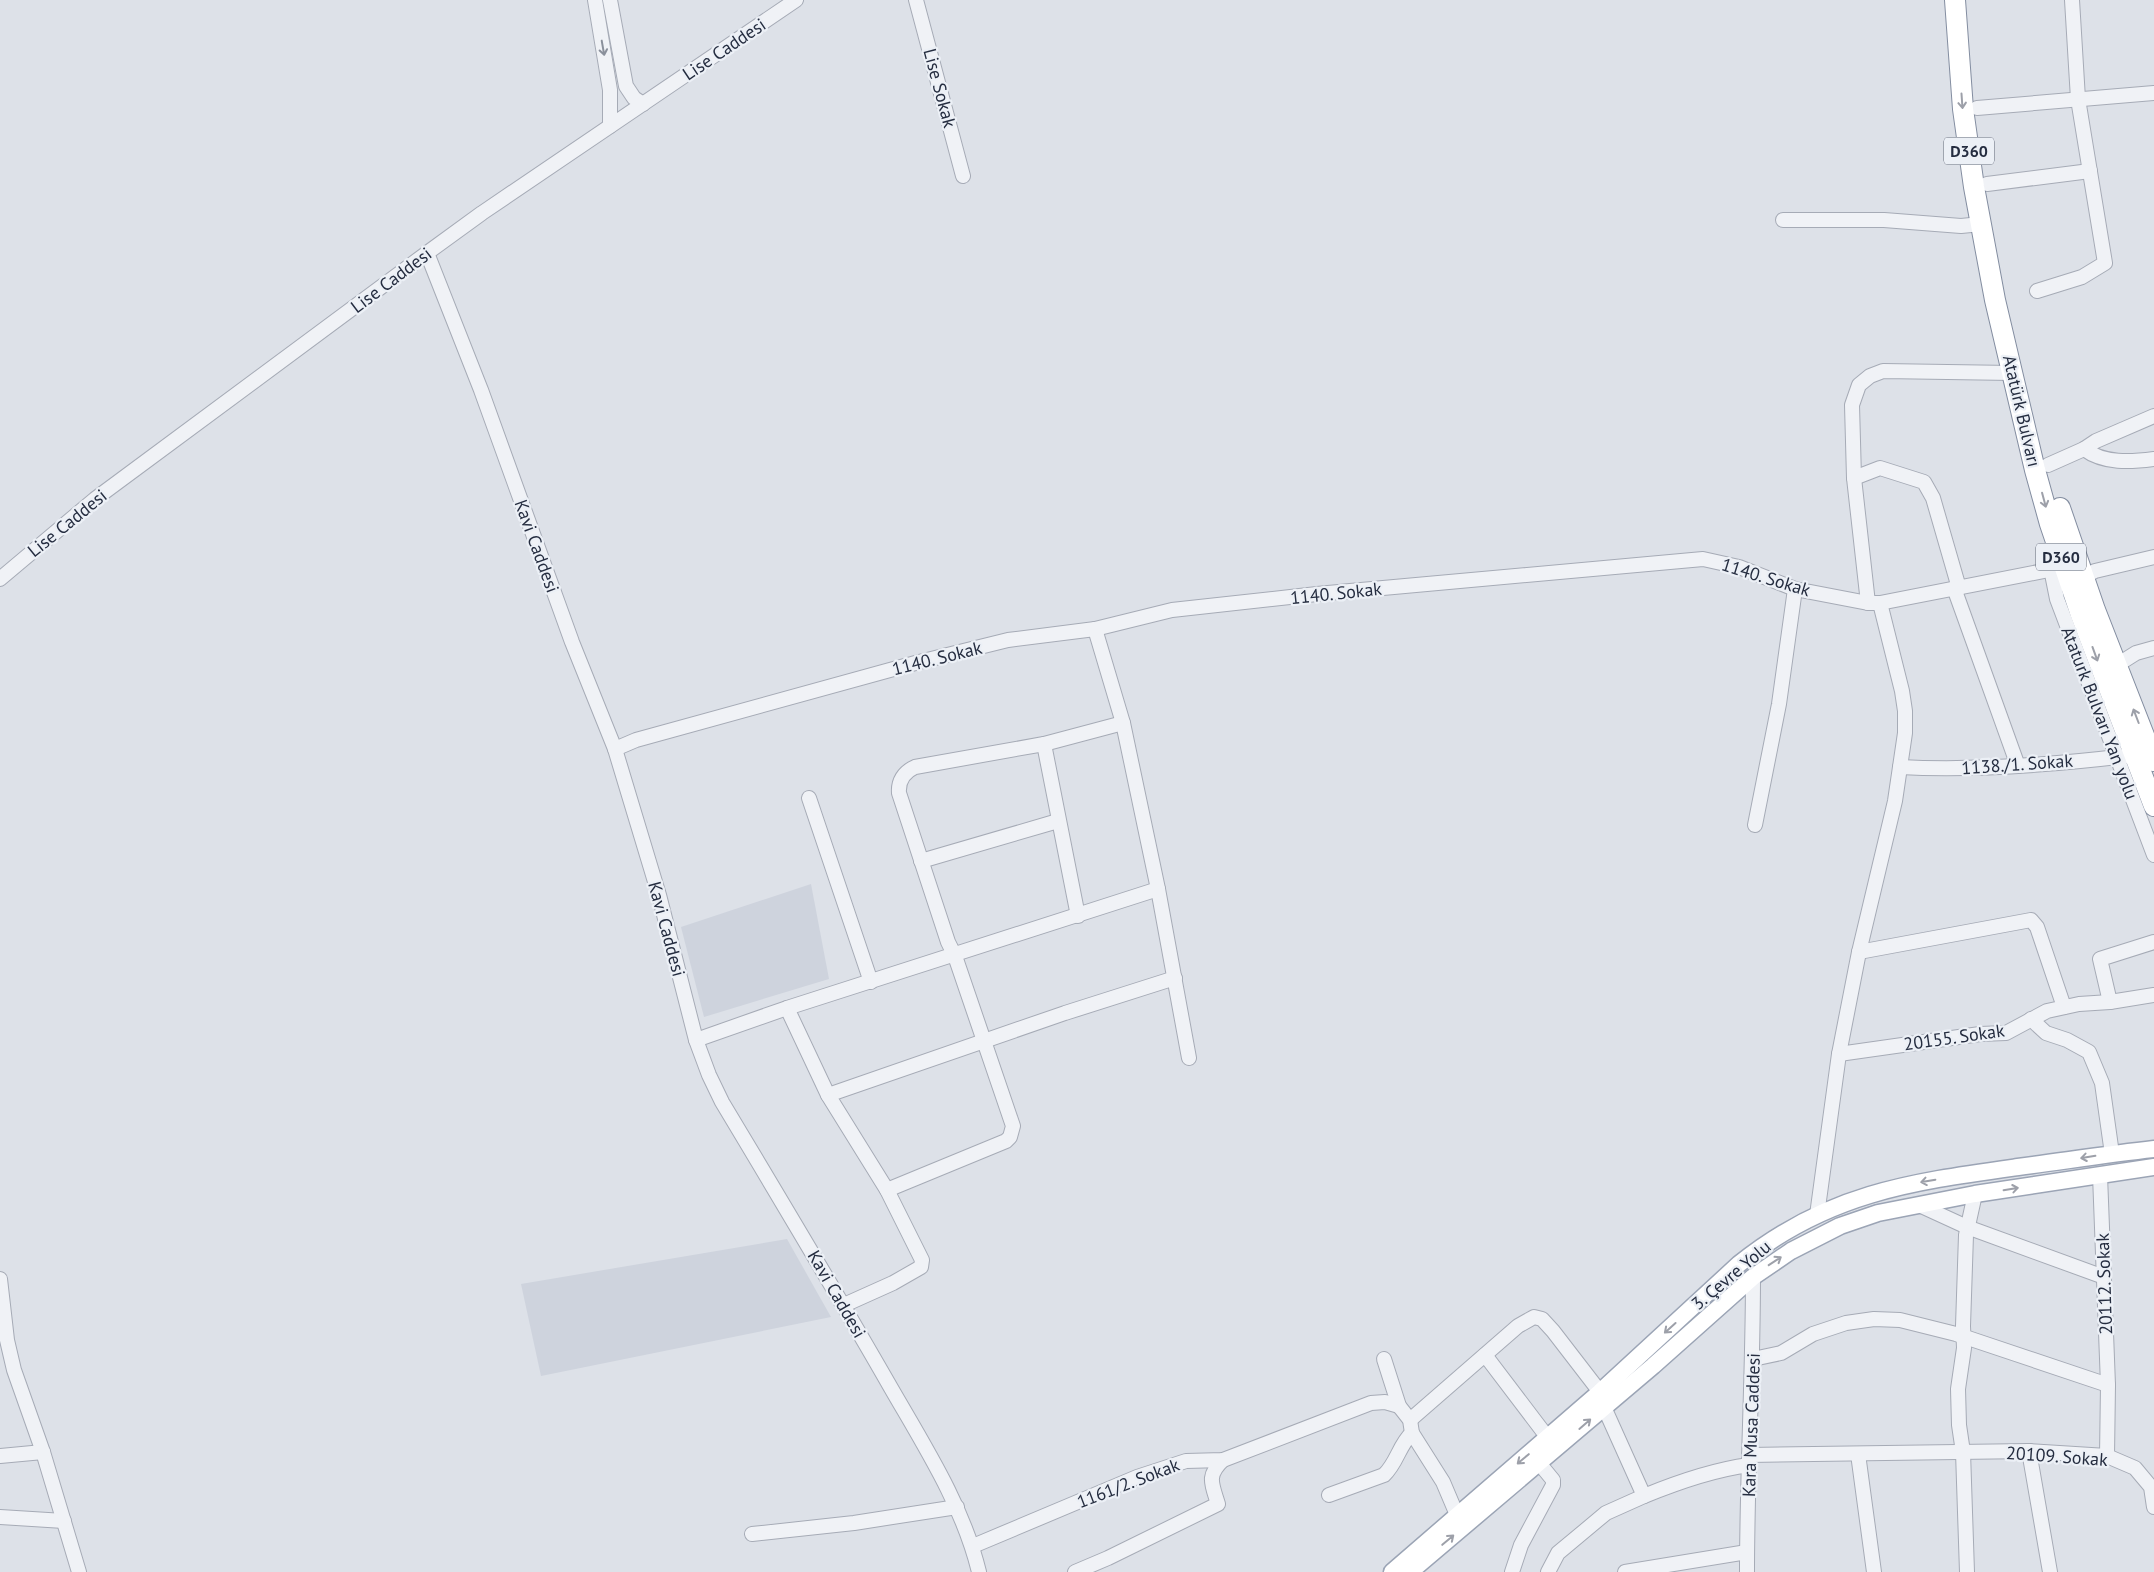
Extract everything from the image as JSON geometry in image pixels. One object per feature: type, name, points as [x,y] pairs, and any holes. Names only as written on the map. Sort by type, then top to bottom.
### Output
[{"type":"highway","name":"Atatürk Bulvarı","points":[[1955,0],[1963,109],[1981,224],[1995,300],[2058,568],[2126,756],[2154,806]]},
{"type":"highway","name":"Atatürk Bulvarı","points":[[1968,0],[1977,108],[1988,184],[2008,296],[2048,465],[2063,519],[2083,577],[2154,761]]},
{"type":"main road","name":"3. Çevre Yolu","points":[[1410,1572],[1539,1463],[1740,1264],[1783,1233],[1816,1215],[1852,1200],[1889,1188],[1968,1174],[2154,1149]]},
{"type":"main road","name":"3. Çevre Yolu","points":[[1392,1572],[1548,1438],[1602,1400],[1776,1260],[1840,1226],[1861,1218],[1976,1194],[2100,1179],[2154,1167]]},
{"type":"street","points":[[595,0],[610,90],[610,126]]},
{"type":"street","points":[[610,0],[626,86],[634,98],[643,104]]},
{"type":"street","name":"Lise Caddesi","points":[[0,579],[102,494],[426,253],[643,104],[780,5],[796,0]]},
{"type":"street","name":"Lise Sokak","points":[[916,0],[963,176]]},
{"type":"street","points":[[2037,291],[2082,277],[2105,263],[2078,99],[2072,0]]},
{"type":"street","points":[[1977,108],[2154,93]]},
{"type":"street","points":[[1988,184],[2090,171]]},
{"type":"street","points":[[1783,220],[1884,220],[1961,226],[1981,224]]},
{"type":"street","name":"Kavi Caddesi","points":[[426,253],[481,390],[576,651],[614,749],[659,894],[696,1040],[718,1096],[844,1305],[956,1507],[973,1546],[979,1572]]},
{"type":"street","points":[[1816,1215],[1839,1054],[1860,952],[1895,801],[1905,733],[1905,711],[1898,671],[1874,603],[1854,478],[1852,405],[1859,385],[1870,376],[1882,371],[2012,373]]},
{"type":"street","points":[[2048,465],[2084,450],[2096,441],[2154,416]]},
{"type":"street","points":[[2084,450],[2096,458],[2138,461],[2154,459]]},
{"type":"street","points":[[1854,478],[1880,468],[1924,482],[1934,498],[1956,588],[2018,766]]},
{"type":"street","points":[[2083,577],[2095,571],[2154,557]]},
{"type":"street","name":"1140. Sokak","points":[[614,749],[636,740],[919,662],[1008,640],[1095,629],[1172,610],[1318,594],[1703,559],[1739,567],[1795,589],[1874,603],[2058,568]]},
{"type":"street","points":[[1755,826],[1779,704],[1795,589]]},
{"type":"street","points":[[1095,629],[1123,723],[1158,889],[1189,1058]]},
{"type":"street","points":[[2117,665],[2136,653],[2154,648]]},
{"type":"street","points":[[887,1190],[1006,1141],[1012,1132],[1012,1121],[955,956],[948,942],[899,793],[900,781],[908,771],[916,767],[1044,744],[1123,723]]},
{"type":"street","points":[[1044,744],[1078,916]]},
{"type":"street","name":"1138./1. Sokak","points":[[1900,767],[1930,769],[2018,766],[2126,756]]},
{"type":"street","name":"Ataturk Bulvarı Yan yolu","points":[[2126,756],[2154,855]]},
{"type":"street","points":[[809,798],[871,982]]},
{"type":"street","points":[[921,861],[1058,821]]},
{"type":"street","points":[[696,1040],[787,1008],[955,956],[1158,889]]},
{"type":"street","points":[[1860,952],[2032,920],[2038,927],[2064,1007]]},
{"type":"street","points":[[2110,1002],[2100,959],[2154,942]]},
{"type":"street","points":[[828,1094],[985,1042],[1065,1013],[1175,978]]},
{"type":"street","name":"20155. Sokak","points":[[1839,1054],[1980,1034],[2006,1033],[2031,1019],[2064,1007],[2154,995]]},
{"type":"street","points":[[787,1008],[828,1094],[887,1190],[922,1260],[920,1267],[893,1283],[844,1305]]},
{"type":"street","points":[[2031,1019],[2046,1033],[2067,1040],[2089,1052],[2102,1083],[2112,1154]]},
{"type":"street","name":"20112. Sokak","points":[[2100,1179],[2108,1384],[2107,1456]]},
{"type":"street","points":[[1967,1572],[1958,1389],[1964,1348],[1968,1338],[1967,1227],[1976,1194]]},
{"type":"street","points":[[1919,1205],[1967,1227],[2104,1277]]},
{"type":"street","name":"Kara Musa Caddesi","points":[[1747,1572],[1753,1359],[1753,1277]]},
{"type":"street","points":[[0,1279],[7,1340],[7,1370],[43,1452],[78,1572]]},
{"type":"street","points":[[1329,1496],[1384,1475],[1390,1469],[1411,1426],[1485,1355],[1518,1326],[1534,1317],[1542,1319],[1602,1400],[1644,1496]]},
{"type":"street","points":[[1753,1359],[1781,1353],[1813,1334],[1846,1323],[1900,1320],[1968,1338],[2108,1384]]},
{"type":"street","points":[[1485,1355],[1548,1438]]},
{"type":"street","points":[[1384,1360],[1399,1406],[1443,1482],[1457,1515]]},
{"type":"street","name":"1161/2. Sokak","points":[[973,1546],[1137,1477],[1186,1460],[1223,1460],[1371,1403],[1385,1402],[1399,1406]]},
{"type":"street","points":[[2029,1450],[2050,1572]]},
{"type":"street","name":"20109. Sokak","points":[[1548,1572],[1558,1553],[1606,1513],[1676,1483],[1749,1460],[1858,1454],[2029,1450],[2107,1456],[2135,1468],[2151,1487],[2154,1507]]},
{"type":"street","points":[[0,1456],[43,1452]]},
{"type":"street","points":[[1858,1454],[1874,1572]]},
{"type":"street","points":[[1075,1572],[1108,1558],[1218,1504],[1211,1481],[1214,1469],[1223,1460]]},
{"type":"street","points":[[1512,1572],[1521,1545],[1553,1485],[1553,1480],[1539,1463]]},
{"type":"street","points":[[752,1534],[854,1523],[956,1507]]},
{"type":"street","points":[[0,1517],[64,1521]]},
{"type":"street","points":[[1625,1572],[1747,1552]]},
{"type":"shaded area","points":[[811,884],[829,979],[704,1017],[681,927]]},
{"type":"shaded area","points":[[787,1239],[831,1317],[541,1376],[521,1284]]}]
